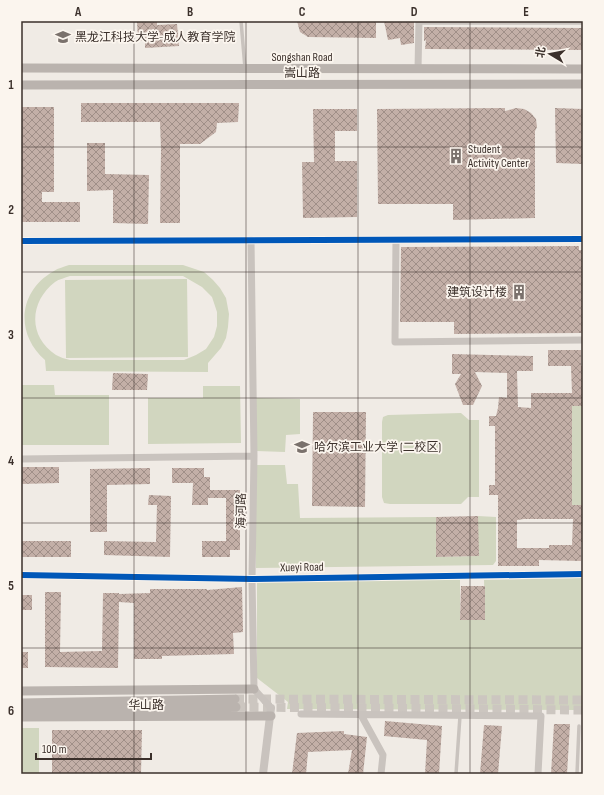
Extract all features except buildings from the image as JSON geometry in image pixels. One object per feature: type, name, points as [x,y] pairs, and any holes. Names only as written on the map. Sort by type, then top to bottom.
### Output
[{"type":"main road","name":"Songshan Road","points":[[21,68],[583,69]]},
{"type":"main road","name":"嵩山路","points":[[21,85],[583,84]]},
{"type":"main road","points":[[21,691],[254,689]]},
{"type":"main road","name":"华山路","points":[[21,703],[236,703],[21,710]]},
{"type":"main road","name":"华山路","points":[[21,717],[271,712]]},
{"type":"street","points":[[418,69],[419,22]]},
{"type":"street","points":[[21,241],[583,239]]},
{"type":"street","name":"海河路","points":[[251,240],[254,456],[252,579],[254,689]]},
{"type":"street","points":[[396,240],[396,342],[583,340]]},
{"type":"street","points":[[21,459],[254,456]]},
{"type":"street","name":"Xueyi Road","points":[[21,575],[252,579],[583,574]]},
{"type":"street","points":[[254,689],[271,712],[263,774]]},
{"type":"street","points":[[301,714],[541,716],[538,774]]},
{"type":"street","points":[[361,715],[383,754],[381,774]]},
{"type":"lane","points":[[241,21],[245,69]]},
{"type":"lane","points":[[419,22],[583,23]]},
{"type":"lane","points":[[456,774],[460,716]]},
{"type":"lane","points":[[576,774],[579,726]]},
{"type":"green space","points":[[69,265],[183,265],[204,272],[220,288],[226,298],[229,314],[226,338],[221,348],[208,363],[208,372],[46,371],[45,360],[35,350],[25,326],[27,301],[33,290],[42,280],[59,268]],"holes":[[[70,276],[183,276],[202,287],[212,297],[217,312],[217,326],[214,337],[206,349],[184,360],[70,360],[56,355],[47,347],[40,338],[36,329],[35,318],[41,299],[47,290],[58,280]]]},
{"type":"green space","points":[[187,279],[188,357],[66,358],[65,280]]},
{"type":"green space","points":[[21,385],[54,385],[55,395],[109,395],[109,445],[21,445]]},
{"type":"green space","points":[[203,386],[240,386],[241,443],[148,444],[148,398],[203,398]]},
{"type":"green space","points":[[256,398],[300,399],[300,434],[286,435],[285,452],[256,451]]},
{"type":"green space","points":[[572,406],[583,406],[583,505],[572,505]]},
{"type":"green space","points":[[461,413],[469,420],[479,420],[479,497],[468,497],[461,504],[384,503],[382,497],[383,417],[388,415]]},
{"type":"green space","points":[[255,465],[285,465],[287,484],[298,484],[300,518],[436,517],[437,557],[478,556],[478,516],[496,517],[496,561],[493,565],[256,568]]},
{"type":"green space","points":[[583,578],[583,710],[287,709],[288,702],[257,678],[257,580],[460,580],[460,620],[485,620],[484,580]]},
{"type":"green space","points":[[21,728],[39,728],[39,774],[21,774]]},
{"type":"tunnel","points":[[235,699],[583,700]]},
{"type":"tunnel","points":[[236,707],[583,710]]},
{"type":"cycle path","points":[[21,241],[583,239]]},
{"type":"cycle path","points":[[21,575],[252,579],[583,574]]},
{"type":"place","name":"黑龙江科技大学-成人教育学院","points":[[63,37]]},
{"type":"place","name":"Student Activity Center","points":[[456,156]]},
{"type":"place","name":"建筑设计楼","points":[[519,292]]},
{"type":"place","name":"哈尔滨工业大学 (二校区)","points":[[302,447]]}]
